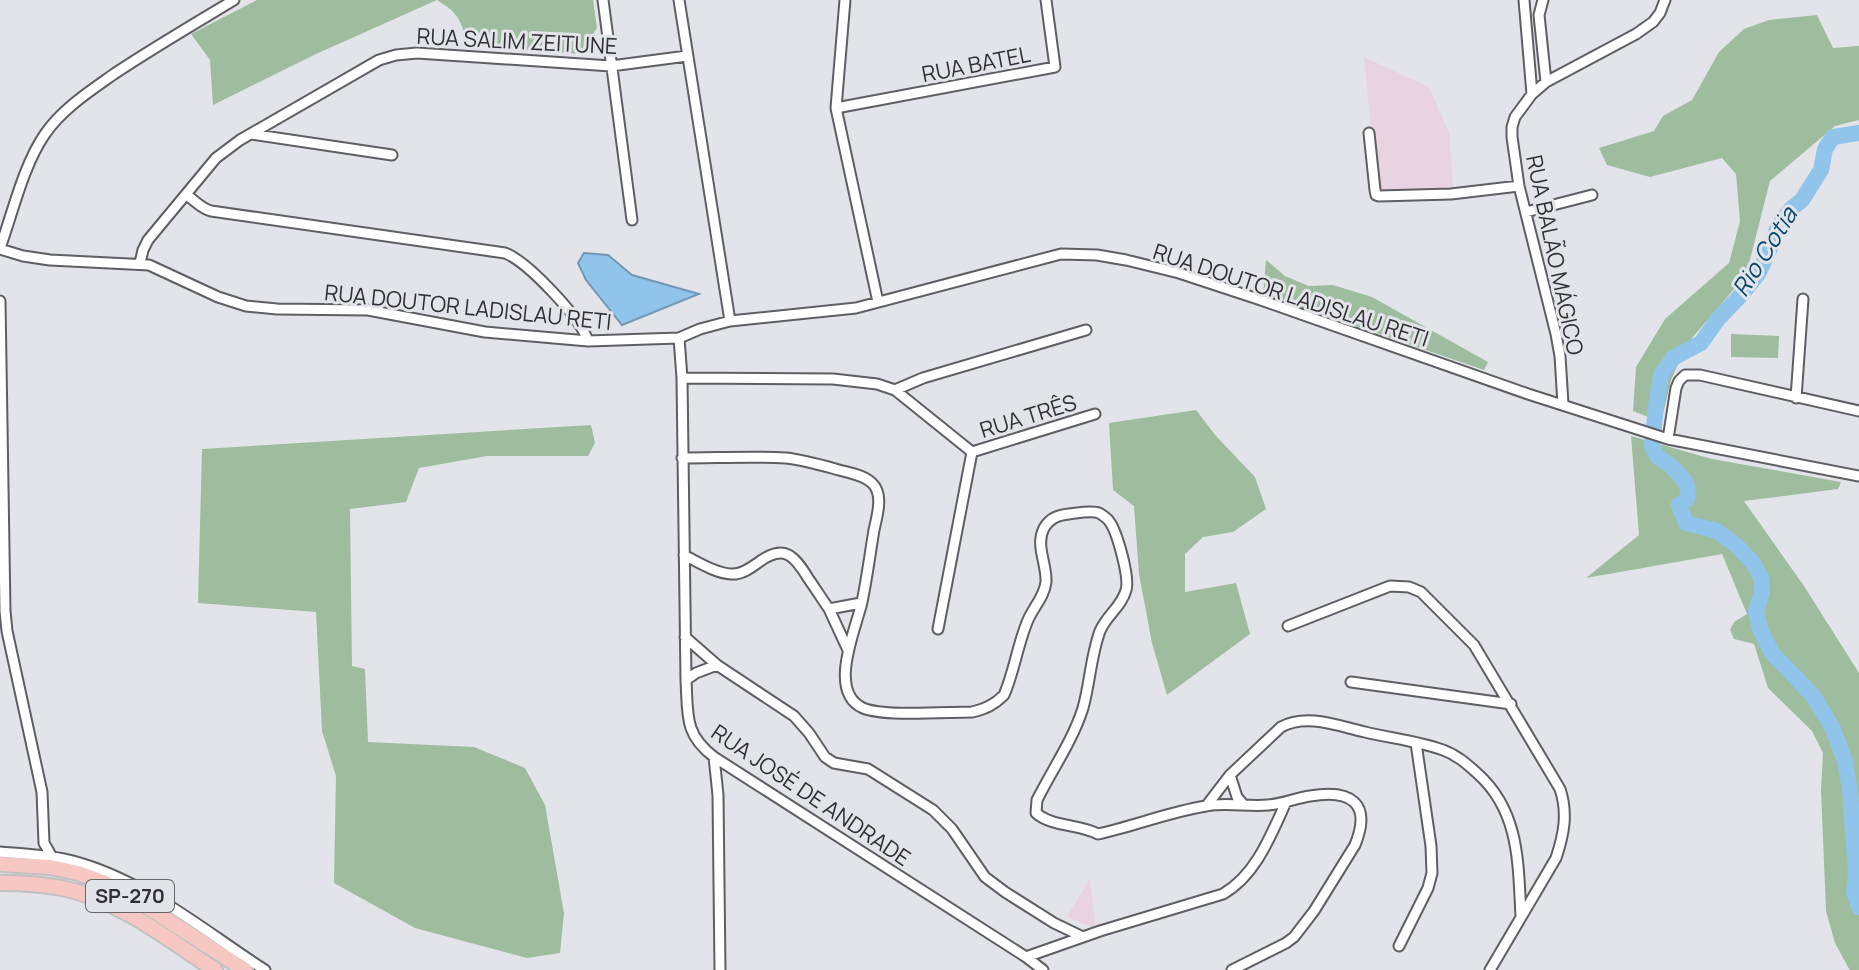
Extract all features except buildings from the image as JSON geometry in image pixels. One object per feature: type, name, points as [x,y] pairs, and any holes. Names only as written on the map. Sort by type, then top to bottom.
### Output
[{"type":"highway","name":"SP-270","points":[[0,864],[50,867],[103,882],[245,970]]},
{"type":"highway","name":"SP-270","points":[[0,883],[63,888],[85,894],[136,919],[215,970]]},
{"type":"street","points":[[0,249],[31,160],[45,133],[70,107],[99,85],[234,0]]},
{"type":"street","points":[[603,0],[632,220]]},
{"type":"street","points":[[679,0],[730,321]]},
{"type":"street","points":[[845,0],[836,108],[878,302]]},
{"type":"street","name":"RUA BATEL","points":[[836,108],[1055,67],[1046,0]]},
{"type":"street","points":[[1524,0],[1532,94]]},
{"type":"street","points":[[1543,0],[1539,15],[1546,82]]},
{"type":"street","name":"RUA BALÃO MÁGICO","points":[[1563,404],[1556,334],[1519,186],[1512,127],[1515,117],[1532,94],[1546,82],[1645,28],[1660,13],[1665,0]]},
{"type":"street","name":"RUA SALIM ZEITUNE","points":[[140,263],[148,240],[223,152],[379,60],[417,53],[611,66],[687,56]]},
{"type":"street","points":[[1369,133],[1376,195],[1451,194],[1519,186]]},
{"type":"street","points":[[251,134],[392,155]]},
{"type":"street","points":[[186,195],[202,209],[211,211],[514,256],[572,314],[586,332],[588,341]]},
{"type":"street","points":[[1526,212],[1592,195]]},
{"type":"street","name":"RUA DOUTOR LADISLAU RETI","points":[[0,249],[50,260],[140,263],[246,306],[368,310],[485,332],[588,341],[679,338],[730,321],[856,308],[1061,254],[1097,255],[1206,282],[1665,438],[1859,476]]},
{"type":"street","points":[[1796,398],[1803,299]]},
{"type":"street","points":[[0,301],[5,611],[42,792],[44,843],[52,857]]},
{"type":"street","points":[[895,390],[923,378],[1086,330]]},
{"type":"street","name":"RUA JOSÉ DE ANDRADE","points":[[679,338],[687,710],[693,736],[700,747],[714,757],[1043,970]]},
{"type":"street","points":[[1665,438],[1676,388],[1685,375],[1700,375],[1859,411]]},
{"type":"street","points":[[682,378],[846,380],[877,384],[895,390],[972,452],[938,629]]},
{"type":"street","name":"RUA TRÊS","points":[[972,452],[1095,414]]},
{"type":"street","points":[[682,458],[786,458],[857,474],[876,487],[879,504],[846,668],[850,698],[864,708],[885,713],[972,712],[996,703],[1004,695],[1025,626],[1043,596],[1046,574],[1040,543],[1045,526],[1060,515],[1090,512],[1100,513],[1108,520],[1126,573],[1126,591],[1099,634],[1082,711],[1037,800],[1036,813],[1098,834],[1207,805],[1267,806],[1316,795],[1346,797],[1361,810],[1360,833],[1355,845],[1294,937],[1232,970]]},
{"type":"street","points":[[684,555],[732,575],[754,567],[774,554],[792,556],[829,609],[848,650]]},
{"type":"street","points":[[1288,626],[1390,586],[1409,587],[1421,592],[1474,645],[1511,704],[1560,789],[1565,815],[1556,858],[1490,970]]},
{"type":"street","points":[[829,609],[861,603]]},
{"type":"street","points":[[685,637],[717,665],[794,716],[825,757],[834,763],[875,772],[933,810],[952,829],[985,877],[1054,923],[1083,937]]},
{"type":"street","points":[[686,680],[717,665]]},
{"type":"street","points":[[1351,682],[1511,704]]},
{"type":"street","points":[[1207,805],[1230,775],[1281,727],[1302,720],[1443,750],[1458,757],[1485,780],[1509,818],[1517,854],[1521,916]]},
{"type":"street","points":[[1399,946],[1428,888],[1432,873],[1416,743]]},
{"type":"street","points":[[714,757],[718,795],[720,970]]},
{"type":"street","points":[[1230,775],[1237,797],[1243,804]]},
{"type":"street","points":[[1026,957],[1235,887],[1269,840],[1286,802]]},
{"type":"street","points":[[32,855],[44,843]]},
{"type":"street","points":[[0,852],[52,857],[84,864],[127,882],[186,916],[265,970]]},
{"type":"shaded area","points":[[1364,57],[1429,87],[1449,133],[1453,188],[1386,193],[1377,189]]},
{"type":"shaded area","points":[[1090,878],[1096,929],[1067,917]]},
{"type":"green space","points":[[257,0],[437,0],[316,54],[213,105],[210,60],[191,34]]},
{"type":"green space","points":[[437,0],[593,0],[597,28],[579,54],[467,45],[458,19]]},
{"type":"green space","points":[[1817,15],[1833,48],[1859,46],[1859,120],[1835,126],[1770,181],[1746,275],[1687,344],[1671,380],[1661,422],[1633,411],[1636,367],[1665,319],[1729,263],[1740,221],[1736,174],[1722,158],[1650,177],[1607,165],[1599,148],[1654,131],[1663,116],[1692,100],[1719,52],[1744,29],[1769,20]]},
{"type":"green space","points":[[1266,260],[1285,276],[1309,286],[1333,285],[1372,297],[1488,362],[1484,370],[1263,294]]},
{"type":"green space","points":[[1731,334],[1779,336],[1778,358],[1731,357]]},
{"type":"green space","points":[[1196,410],[1255,477],[1266,509],[1233,532],[1203,537],[1185,554],[1185,592],[1236,583],[1250,634],[1167,695],[1152,643],[1139,574],[1134,506],[1113,490],[1109,423]]},
{"type":"green space","points":[[591,425],[595,443],[588,456],[487,456],[419,468],[406,502],[350,509],[352,666],[365,669],[368,742],[474,747],[525,768],[545,805],[564,913],[560,953],[527,958],[415,928],[334,883],[336,776],[322,731],[316,612],[198,603],[202,449]]},
{"type":"green space","points":[[1631,436],[1712,459],[1841,482],[1838,489],[1744,501],[1804,586],[1859,673],[1859,970],[1848,967],[1835,943],[1826,911],[1821,790],[1823,753],[1812,731],[1768,688],[1754,644],[1734,639],[1730,630],[1734,622],[1747,614],[1722,554],[1586,578],[1639,535]]},
{"type":"water","points":[[584,253],[608,255],[632,275],[699,294],[622,325],[586,280],[578,263]]},
{"type":"waterway","name":"Rio Cotia","points":[[1859,133],[1833,137],[1825,149],[1821,170],[1802,200],[1778,226],[1758,274],[1701,343],[1673,358],[1661,375],[1652,446],[1657,456],[1685,481],[1687,499],[1679,505],[1686,523],[1717,531],[1753,563],[1761,578],[1762,592],[1756,611],[1760,629],[1772,653],[1814,697],[1833,729],[1845,761],[1850,790],[1856,872],[1854,892],[1859,907]]}]
